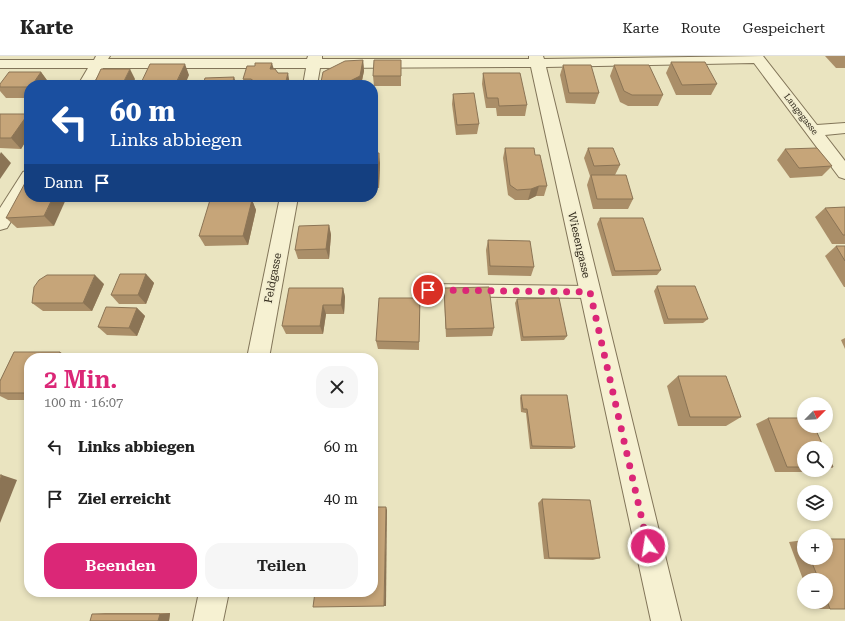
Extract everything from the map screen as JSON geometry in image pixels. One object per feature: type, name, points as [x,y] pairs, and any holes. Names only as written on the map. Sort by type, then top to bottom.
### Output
[{"type":"street","points":[[0,64],[100,60],[537,60],[757,57]]},
{"type":"street","name":"Langegasse","points":[[757,57],[845,173]]},
{"type":"street","points":[[311,80],[315,59]]},
{"type":"street","points":[[88,80],[100,60]]},
{"type":"street","name":"Wiesengasse","points":[[537,60],[666,621]]},
{"type":"street","points":[[814,131],[845,128]]},
{"type":"street","points":[[0,222],[24,184]]},
{"type":"street","name":"Feldgasse","points":[[259,353],[288,202]]},
{"type":"street","points":[[208,621],[213,597]]},
{"type":"lane","points":[[428,290],[590,292]]},
{"type":"building","points":[[363,60],[360,76],[352,80],[321,80],[323,72],[345,61]]},
{"type":"building","points":[[374,60],[401,60],[401,76],[373,76]]},
{"type":"building","points":[[671,62],[705,62],[717,84],[682,85]]},
{"type":"building","points":[[255,63],[272,63],[270,69],[275,69],[278,73],[288,73],[286,80],[243,79],[247,66],[255,66]]},
{"type":"building","points":[[150,64],[185,64],[177,80],[142,80]]},
{"type":"building","points":[[563,65],[591,65],[599,93],[569,93]]},
{"type":"building","points":[[614,65],[649,65],[663,95],[632,95],[624,91]]},
{"type":"building","points":[[101,69],[130,69],[124,80],[96,80]]},
{"type":"building","points":[[9,72],[41,72],[35,80],[24,80],[24,87],[0,87],[0,84]]},
{"type":"building","points":[[483,73],[520,73],[527,105],[499,106],[498,98],[487,98]]},
{"type":"building","points":[[234,77],[233,80],[204,80],[205,78]]},
{"type":"building","points":[[474,93],[479,124],[457,125],[453,94]]},
{"type":"building","points":[[0,114],[24,114],[24,120],[11,138],[0,138]]},
{"type":"building","points":[[505,148],[534,148],[535,155],[540,155],[547,186],[517,190],[510,185]]},
{"type":"building","points":[[588,148],[613,148],[620,165],[594,166]]},
{"type":"building","points":[[817,148],[832,166],[799,168],[785,149]]},
{"type":"building","points":[[378,153],[379,153],[378,178]]},
{"type":"building","points":[[591,175],[626,175],[633,199],[597,199]]},
{"type":"building","points":[[24,185],[24,202],[51,202],[44,216],[6,218]]},
{"type":"building","points":[[209,202],[252,202],[243,236],[199,236]]},
{"type":"building","points":[[845,207],[845,235],[843,235],[825,208]]},
{"type":"building","points":[[600,218],[643,218],[661,270],[615,271]]},
{"type":"building","points":[[329,225],[326,249],[295,250],[299,226]]},
{"type":"building","points":[[488,240],[530,241],[534,267],[490,266]]},
{"type":"building","points":[[836,246],[845,246],[845,261]]},
{"type":"building","points":[[120,274],[146,274],[138,295],[111,295]]},
{"type":"building","points":[[47,275],[95,275],[83,303],[32,303],[34,287],[39,280]]},
{"type":"building","points":[[657,286],[695,286],[708,319],[668,319]]},
{"type":"building","points":[[489,287],[494,328],[446,329],[444,288]]},
{"type":"building","points":[[289,288],[343,288],[341,305],[323,305],[320,326],[282,326]]},
{"type":"building","points":[[379,298],[420,298],[419,342],[376,341]]},
{"type":"building","points":[[559,298],[567,336],[523,337],[517,299]]},
{"type":"building","points":[[106,307],[137,308],[129,328],[98,327]]},
{"type":"building","points":[[14,352],[60,352],[24,353],[24,393],[0,393],[0,381]]},
{"type":"building","points":[[678,376],[726,376],[741,417],[690,417]]},
{"type":"building","points":[[521,395],[567,395],[575,447],[532,446],[527,409],[523,409]]},
{"type":"building","points":[[768,418],[797,418],[797,433],[817,433],[821,441],[797,441],[797,467],[787,467]]},
{"type":"building","points":[[542,499],[590,500],[600,558],[549,558]]},
{"type":"building","points":[[378,507],[386,507],[384,606],[313,607],[314,597],[378,597]]},
{"type":"building","points":[[833,539],[845,539],[845,609],[833,609],[833,573],[816,573],[813,565],[833,565]]},
{"type":"building","points":[[92,614],[160,614],[158,621],[90,621]]},
{"type":"route","points":[[428,290],[590,292],[648,546]]}]
